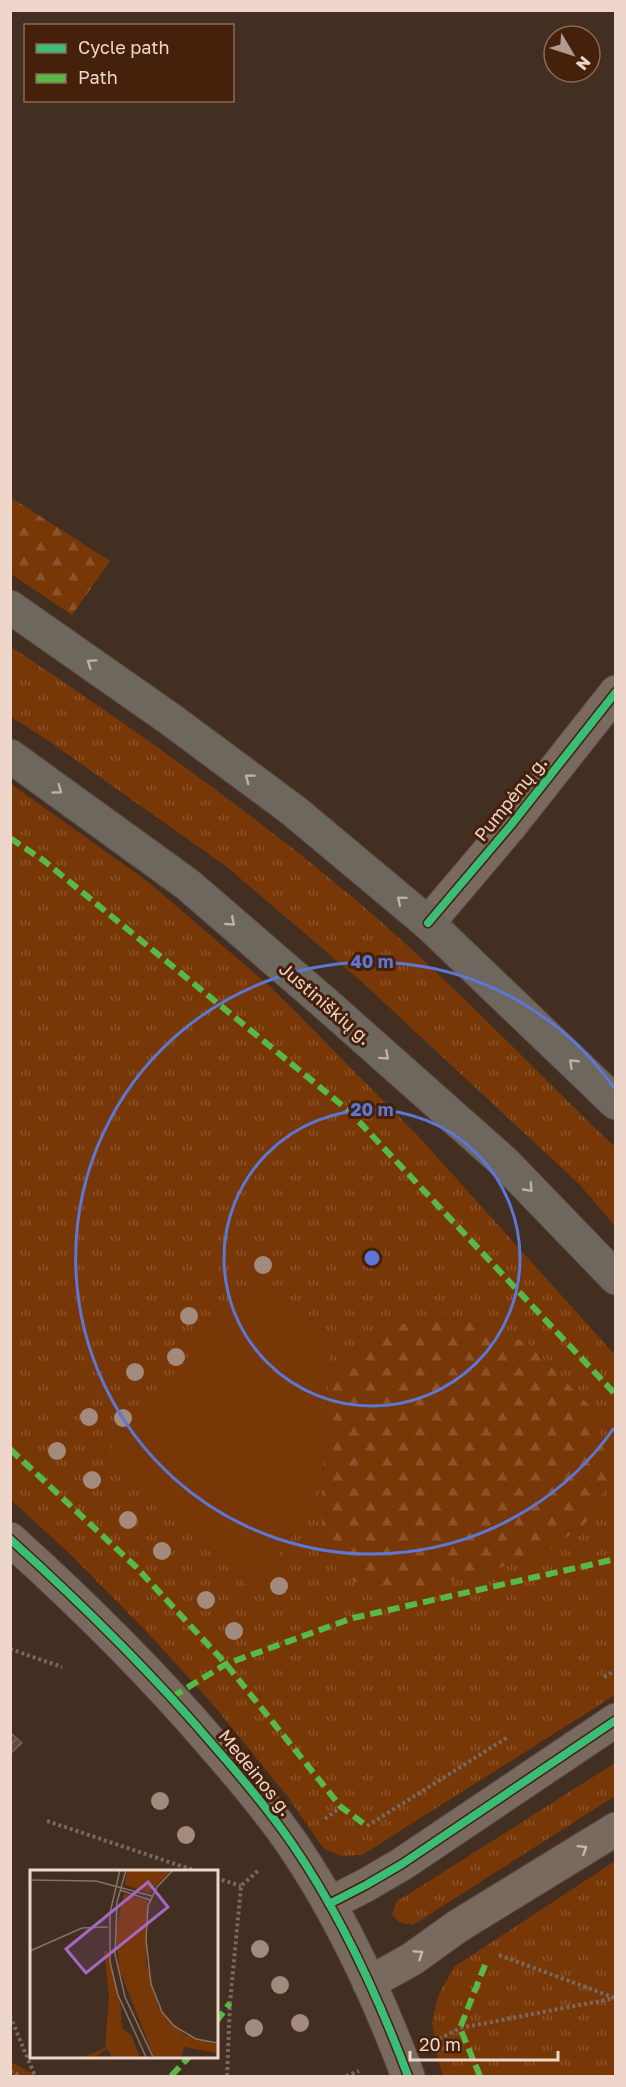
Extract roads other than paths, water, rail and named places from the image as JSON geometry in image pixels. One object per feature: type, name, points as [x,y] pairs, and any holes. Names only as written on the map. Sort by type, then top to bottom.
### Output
[{"type":"main road","points":[[10,607],[170,719],[294,811],[428,923],[615,1103]]},
{"type":"main road","name":"Justiniškių g.","points":[[10,756],[187,884],[317,996],[504,1162],[615,1278]]},
{"type":"street","name":"Pumpėnų g.","points":[[428,923],[511,825],[615,692]]},
{"type":"street","name":"Medeinos g.","points":[[10,1539],[67,1591],[172,1697],[251,1789],[293,1846],[329,1904],[369,1983],[408,2076]]},
{"type":"street","points":[[329,1904],[402,1864],[615,1720]]},
{"type":"street","points":[[369,1983],[412,1959],[458,1926],[615,1829]]}]
